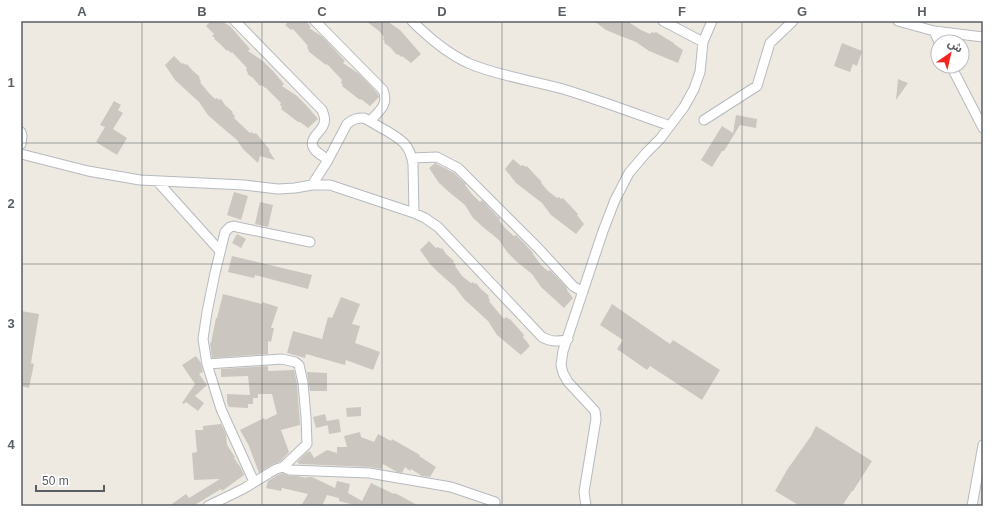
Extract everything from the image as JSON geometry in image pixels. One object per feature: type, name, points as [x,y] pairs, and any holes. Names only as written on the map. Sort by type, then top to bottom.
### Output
[{"type":"street","points":[[235,21],[322,110],[325,121],[313,139],[312,144],[314,149],[328,160]]},
{"type":"street","points":[[314,21],[383,90],[385,99],[384,104],[370,121]]},
{"type":"street","points":[[412,21],[437,44],[452,54],[483,69],[563,90],[670,126]]},
{"type":"street","points":[[663,21],[703,42]]},
{"type":"street","points":[[586,506],[584,492],[596,419],[595,411],[568,382],[563,374],[563,351],[603,231],[618,193],[629,174],[660,139],[684,107],[694,89],[700,72],[703,42],[712,21]]},
{"type":"street","points":[[704,120],[757,86],[770,43],[793,21]]},
{"type":"street","points":[[898,21],[934,31],[983,37]]},
{"type":"street","points":[[956,74],[983,128]]},
{"type":"street","points":[[312,185],[328,160],[347,124],[352,120],[364,118],[399,138],[407,147],[412,158],[414,213]]},
{"type":"street","points":[[21,132],[21,144]]},
{"type":"street","points":[[21,154],[59,164],[140,180],[244,185],[278,189],[312,185],[338,187],[425,218],[438,227],[542,337],[555,342],[568,339]]},
{"type":"street","points":[[412,158],[437,157],[458,168],[538,248],[573,286],[583,292]]},
{"type":"street","points":[[157,181],[220,251]]},
{"type":"street","points":[[254,482],[221,409],[207,364],[203,339],[220,251],[225,232],[227,229],[234,226],[310,242]]},
{"type":"street","points":[[207,364],[282,359],[295,362],[298,365],[303,383],[307,444],[283,467],[276,469],[243,489],[208,506]]},
{"type":"street","points":[[972,506],[983,445]]},
{"type":"street","points":[[283,467],[290,470],[369,473],[451,487],[495,502]]},
{"type":"building","points":[[211,21],[221,21],[230,26],[250,49],[248,51],[263,61],[284,84],[282,86],[297,96],[318,119],[308,128],[281,109],[281,103],[265,87],[262,85],[260,86],[247,74],[247,68],[232,52],[227,51],[214,39],[215,38],[212,36],[214,34],[206,26]]},
{"type":"building","points":[[289,21],[306,21],[311,27],[309,28],[323,37],[345,61],[343,63],[358,73],[372,87],[379,97],[370,106],[342,86],[342,80],[327,64],[326,65],[308,51],[308,46],[293,29],[291,30],[285,25]]},
{"type":"building","points":[[366,21],[387,21],[400,30],[421,54],[411,63],[402,56],[397,55],[384,43],[384,37],[379,31]]},
{"type":"building","points":[[594,21],[631,21],[630,23],[650,34],[652,32],[656,32],[683,50],[678,63],[649,51],[636,42],[606,30]]},
{"type":"building","points":[[842,43],[862,51],[857,66],[853,64],[850,72],[834,66]]},
{"type":"building","points":[[174,56],[182,64],[187,64],[200,77],[200,82],[208,92],[215,99],[221,99],[233,112],[232,113],[235,116],[234,118],[250,133],[256,133],[270,150],[269,151],[275,160],[260,156],[258,163],[243,149],[237,140],[208,115],[199,102],[175,80],[165,65]]},
{"type":"building","points":[[898,79],[908,83],[896,100]]},
{"type":"building","points":[[114,101],[121,105],[118,110],[123,113],[113,129],[127,138],[117,155],[96,142],[105,127],[100,125]]},
{"type":"building","points":[[736,115],[757,119],[756,128],[740,125],[712,167],[701,160],[722,126],[733,133]]},
{"type":"building","points":[[513,159],[521,166],[527,166],[548,191],[557,198],[563,198],[578,214],[577,215],[584,224],[576,234],[551,215],[542,203],[516,183],[505,169]]},
{"type":"building","points":[[435,163],[454,173],[466,184],[465,185],[472,194],[480,202],[482,200],[500,218],[499,220],[505,228],[514,236],[516,235],[533,253],[541,265],[548,271],[550,270],[567,288],[573,298],[564,308],[541,287],[532,274],[507,252],[499,240],[473,218],[465,205],[439,183],[429,168]]},
{"type":"building","points":[[234,192],[248,196],[241,220],[227,215]]},
{"type":"building","points":[[260,202],[273,205],[268,227],[255,224]]},
{"type":"building","points":[[237,234],[246,239],[241,248],[232,243]]},
{"type":"building","points":[[429,241],[436,248],[442,248],[454,261],[455,266],[462,276],[471,283],[476,283],[489,296],[489,301],[504,319],[506,317],[510,319],[524,335],[523,337],[530,346],[521,355],[497,335],[488,321],[430,264],[420,250]]},
{"type":"building","points":[[232,256],[312,275],[308,289],[255,275],[254,278],[228,272]]},
{"type":"building","points":[[223,294],[278,307],[271,328],[274,328],[271,342],[268,341],[268,354],[212,358],[210,343]]},
{"type":"building","points":[[341,297],[360,304],[352,324],[360,326],[355,343],[380,352],[373,370],[346,360],[345,365],[306,354],[305,358],[287,353],[293,331],[322,339],[328,317],[332,318]]},
{"type":"building","points":[[612,304],[670,344],[673,340],[720,370],[702,400],[650,366],[647,370],[617,349],[623,340],[600,325]]},
{"type":"building","points":[[21,311],[39,314],[31,363],[34,364],[29,388],[21,386]]},
{"type":"building","points":[[196,356],[201,363],[203,372],[199,374],[207,385],[195,396],[204,403],[198,411],[186,402],[184,404],[182,403],[195,384],[182,365]]},
{"type":"building","points":[[268,366],[268,371],[294,370],[297,384],[300,425],[281,430],[289,452],[280,462],[273,464],[259,473],[249,446],[240,430],[264,418],[265,420],[277,414],[272,394],[258,394],[258,398],[253,398],[253,404],[248,404],[248,408],[229,407],[227,403],[227,394],[250,395],[248,376],[221,377],[221,369]]},
{"type":"building","points":[[307,372],[327,373],[327,391],[310,391]]},
{"type":"building","points":[[361,407],[361,416],[347,417],[346,408]]},
{"type":"building","points":[[325,414],[328,425],[316,428],[313,417]]},
{"type":"building","points":[[339,419],[341,432],[329,434],[327,421]]},
{"type":"building","points":[[221,424],[226,434],[227,445],[244,475],[222,491],[221,489],[193,506],[169,506],[186,494],[189,498],[220,479],[194,480],[192,453],[197,452],[195,430],[203,430],[203,426]]},
{"type":"building","points":[[816,426],[872,461],[842,506],[800,506],[775,491]]},
{"type":"building","points":[[360,432],[361,437],[374,442],[378,434],[391,441],[392,439],[420,455],[419,456],[436,467],[430,477],[422,476],[405,467],[402,473],[397,472],[383,464],[382,469],[369,467],[299,464],[297,462],[310,451],[314,458],[327,450],[337,453],[337,447],[347,447],[344,436]]},
{"type":"building","points":[[283,473],[290,476],[307,478],[306,477],[312,477],[335,488],[337,481],[350,484],[348,493],[362,501],[371,483],[394,494],[395,493],[419,506],[350,506],[351,504],[339,501],[339,498],[327,495],[322,506],[301,506],[308,494],[282,488],[281,491],[266,488],[268,481]]}]
